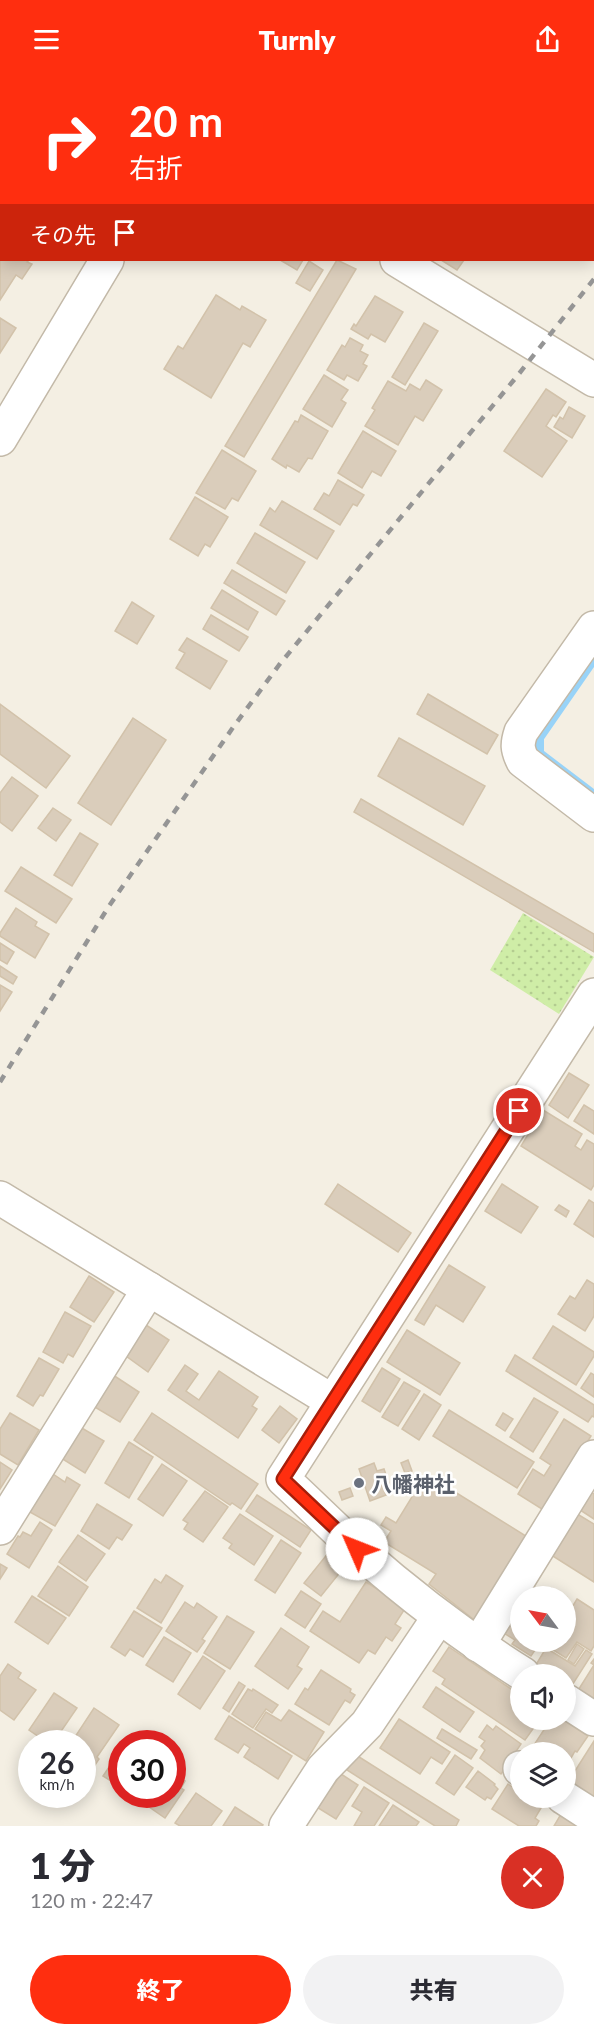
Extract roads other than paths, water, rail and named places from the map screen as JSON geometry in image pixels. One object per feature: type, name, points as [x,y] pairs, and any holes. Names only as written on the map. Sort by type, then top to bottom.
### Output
[{"type":"street","points":[[0,439],[105,261]]},
{"type":"street","points":[[399,261],[594,380]]},
{"type":"street","points":[[594,628],[521,732],[517,744],[523,761],[594,815]]},
{"type":"street","points":[[510,1666],[440,1617],[357,1549],[283,1479],[594,995]]},
{"type":"street","points":[[0,1198],[332,1401]]},
{"type":"street","points":[[0,1528],[149,1289]]},
{"type":"street","points":[[478,1645],[594,1457]]},
{"type":"street","points":[[286,1826],[323,1769],[367,1724],[440,1617]]},
{"type":"street","points":[[576,1707],[594,1719]]},
{"type":"street","points":[[576,1805],[594,1817]]},
{"type":"waterway","points":[[594,660],[540,738],[540,753],[594,794]]},
{"type":"railway","points":[[0,1082],[109,906],[279,665],[518,375],[594,279]]},
{"type":"place","name":"八幡神社","points":[[359,1483]]}]
